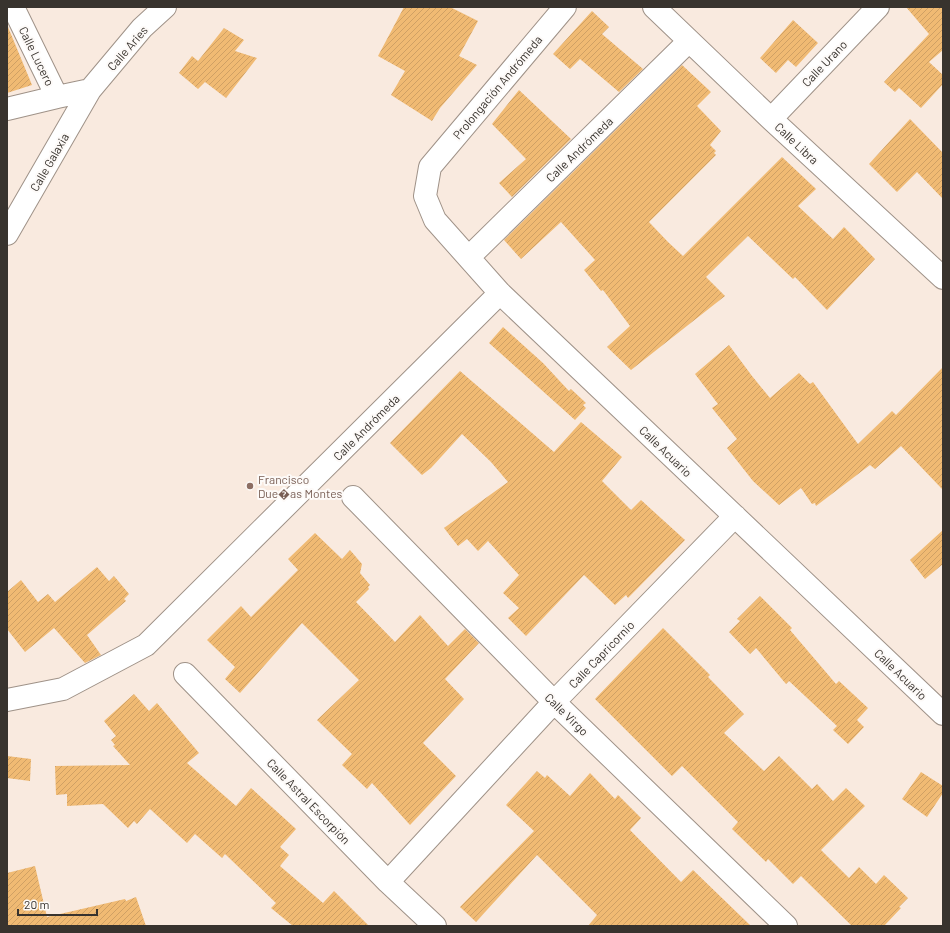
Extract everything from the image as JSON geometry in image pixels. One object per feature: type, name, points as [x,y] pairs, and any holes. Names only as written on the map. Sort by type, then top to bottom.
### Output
[{"type":"street","name":"Calle Lucero","points":[[13,7],[57,97],[90,90]]},
{"type":"street","name":"Calle Aries","points":[[90,90],[142,28],[165,7]]},
{"type":"street","name":"Prolongación Andrómeda","points":[[430,167],[565,7]]},
{"type":"street","name":"Calle Urano","points":[[771,119],[878,7]]},
{"type":"street","name":"Calle Libra","points":[[664,10],[689,41],[943,278]]},
{"type":"street","name":"Calle Andrómeda","points":[[469,257],[689,41]]},
{"type":"street","name":"Calle Galaxia","points":[[7,234],[90,90]]},
{"type":"street","points":[[7,109],[57,97]]},
{"type":"street","name":"Calle Acuario","points":[[430,167],[425,196],[435,220],[500,293],[943,714]]},
{"type":"street","name":"Calle Andrómeda","points":[[7,700],[64,689],[146,645],[500,293]]},
{"type":"street","name":"Calle Virgo","points":[[353,497],[554,702],[786,926]]},
{"type":"street","name":"Calle Capricornio","points":[[388,882],[554,702],[735,516]]},
{"type":"street","name":"Calle Astral Escorpión","points":[[184,674],[388,882],[435,926]]},
{"type":"building","points":[[404,7],[450,7],[478,21],[459,56],[477,65],[440,108],[432,121],[391,95],[405,71],[378,56]]},
{"type":"building","points":[[906,7],[943,7],[943,50],[929,62],[943,75],[943,84],[921,108],[899,88],[895,92],[884,82],[929,34]]},
{"type":"building","points":[[592,11],[609,27],[602,34],[643,69],[619,92],[580,59],[570,69],[553,54]]},
{"type":"building","points":[[793,20],[818,43],[796,67],[788,60],[776,73],[760,58]]},
{"type":"building","points":[[7,27],[32,85],[7,93]]},
{"type":"building","points":[[224,28],[244,40],[235,51],[257,58],[226,98],[205,82],[198,89],[179,73],[192,56],[198,61]]},
{"type":"building","points":[[682,65],[711,92],[697,106],[721,131],[710,145],[716,151],[714,153],[716,155],[649,222],[668,242],[683,256],[782,157],[816,189],[798,206],[833,239],[844,227],[875,259],[827,310],[795,277],[793,279],[748,236],[706,277],[725,296],[631,370],[607,347],[630,326],[603,290],[601,291],[584,270],[595,260],[561,222],[521,259],[504,240]]},
{"type":"building","points":[[519,90],[571,139],[512,197],[499,183],[526,159],[492,124]]},
{"type":"building","points":[[910,119],[943,153],[943,199],[917,172],[897,192],[869,164]]},
{"type":"building","points":[[503,327],[543,363],[569,391],[571,389],[586,403],[583,405],[586,408],[575,420],[489,343]]},
{"type":"building","points":[[729,345],[770,398],[799,373],[810,384],[813,382],[858,444],[892,411],[896,415],[943,367],[943,490],[901,446],[875,469],[870,465],[816,506],[815,503],[812,504],[801,488],[779,505],[753,481],[727,448],[737,439],[712,408],[718,404],[695,374]]},
{"type":"building","points":[[460,371],[554,452],[581,422],[622,457],[602,481],[631,510],[641,500],[685,540],[628,598],[626,595],[615,605],[584,575],[526,636],[508,618],[519,608],[503,593],[519,575],[488,541],[478,551],[467,539],[458,546],[444,528],[508,482],[491,462],[462,434],[431,468],[422,475],[390,443]]},
{"type":"building","points":[[943,530],[943,564],[925,579],[910,560]]},
{"type":"building","points":[[315,533],[342,559],[350,550],[362,564],[360,573],[370,585],[368,587],[369,589],[356,602],[395,642],[420,615],[448,646],[465,629],[479,643],[445,679],[464,699],[423,743],[456,776],[410,825],[372,783],[367,789],[342,765],[352,754],[317,720],[359,680],[302,623],[240,693],[225,679],[235,667],[207,640],[241,606],[251,617],[298,570],[288,559]]},
{"type":"building","points":[[97,567],[109,581],[114,576],[129,594],[124,599],[126,601],[87,635],[101,655],[85,663],[54,628],[25,652],[7,629],[7,592],[21,580],[38,602],[48,594],[55,602]]},
{"type":"building","points":[[760,596],[792,628],[790,630],[836,684],[839,681],[868,708],[857,720],[864,727],[848,744],[833,730],[837,726],[789,681],[786,684],[756,648],[750,654],[729,632],[740,621],[737,619]]},
{"type":"building","points":[[663,628],[710,675],[708,677],[744,714],[724,733],[764,771],[779,756],[812,789],[817,784],[833,801],[846,788],[865,806],[821,850],[849,878],[859,867],[876,884],[884,875],[908,898],[884,926],[852,926],[801,876],[793,884],[768,859],[766,862],[732,829],[738,822],[682,766],[672,776],[595,699]]},
{"type":"building","points":[[134,694],[149,711],[157,703],[199,753],[187,763],[236,806],[251,788],[296,829],[280,847],[289,855],[280,866],[323,903],[334,891],[369,926],[293,926],[271,908],[276,903],[225,854],[222,858],[195,834],[187,843],[150,809],[137,824],[134,821],[128,828],[103,804],[67,806],[67,794],[56,795],[55,766],[130,765],[113,746],[115,745],[111,740],[116,736],[104,721]]},
{"type":"building","points":[[7,756],[31,759],[30,781],[7,778]]},
{"type":"building","points":[[537,771],[545,778],[547,775],[570,796],[590,773],[615,799],[618,795],[641,818],[630,830],[681,882],[693,870],[751,926],[588,926],[597,915],[537,855],[476,922],[460,907],[534,831],[506,805]]},
{"type":"building","points":[[921,772],[943,786],[943,793],[927,817],[902,799]]},
{"type":"building","points":[[35,866],[47,917],[125,899],[126,901],[136,897],[146,926],[7,926],[7,873]]},
{"type":"place","name":"Francisco Due�as Montes","points":[[250,486]]}]
